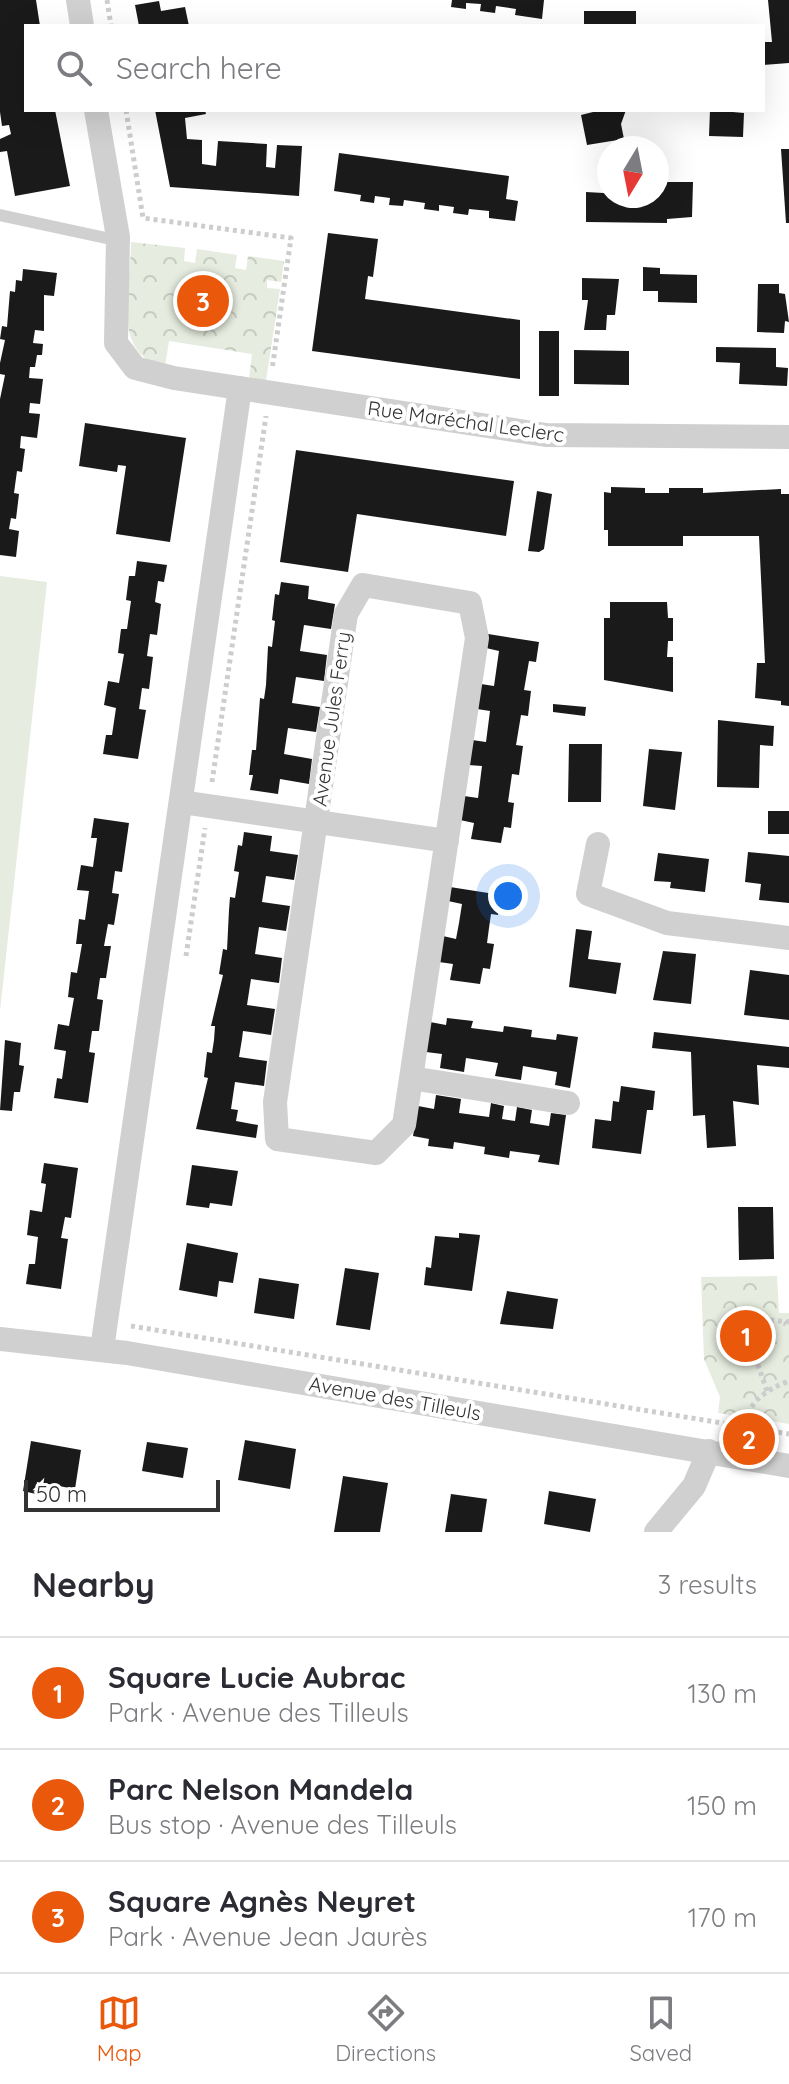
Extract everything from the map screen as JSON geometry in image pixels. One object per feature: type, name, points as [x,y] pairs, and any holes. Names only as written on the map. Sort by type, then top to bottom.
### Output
[{"type":"street","points":[[78,0],[82,24]]},
{"type":"street","name":"Rue Maréchal Leclerc","points":[[96,112],[118,237],[116,343],[135,368],[174,378],[546,435],[789,437]]},
{"type":"street","points":[[102,1349],[240,388]]},
{"type":"street","name":"Avenue Jules Ferry","points":[[363,585],[470,603],[477,638],[447,841],[404,1125],[376,1153],[277,1139],[275,1102],[346,614],[363,585]]},
{"type":"street","name":"Avenue Jules Ferry","points":[[181,802],[447,841]]},
{"type":"street","points":[[598,844],[588,894],[667,923],[789,938]]},
{"type":"street","points":[[411,1078],[568,1103]]},
{"type":"street","name":"Avenue des Tilleuls","points":[[0,1339],[102,1349],[789,1466]]},
{"type":"street","points":[[656,1532],[694,1486],[709,1451]]},
{"type":"lane","points":[[0,215],[106,238],[118,237]]},
{"type":"path","points":[[107,0],[111,24]]},
{"type":"path","points":[[767,1391],[748,1336],[757,1322],[789,1322]]},
{"type":"path","points":[[131,1326],[789,1434]]},
{"type":"path","points":[[742,1434],[745,1415],[767,1391],[789,1381]]},
{"type":"green space","points":[[131,242],[185,248],[184,261],[195,263],[197,249],[237,255],[235,268],[246,270],[248,256],[284,261],[281,282],[267,280],[267,288],[280,289],[266,381],[249,379],[252,354],[169,341],[165,366],[147,359],[136,348],[129,333],[127,315]]},
{"type":"green space","points":[[0,576],[47,582],[0,1011]]},
{"type":"green space","points":[[777,1276],[779,1313],[789,1313],[789,1424],[718,1413],[720,1397],[704,1359],[701,1277]]},
{"type":"building","points":[[0,0],[36,0],[40,24],[24,24],[24,112],[55,112],[70,186],[15,196],[7,151],[0,152],[0,139],[11,134],[9,125],[2,126]]},
{"type":"building","points":[[452,0],[544,0],[542,19],[515,15],[516,9],[496,6],[495,13],[480,11],[481,4],[466,3],[466,9],[451,7]]},
{"type":"building","points":[[768,0],[789,0],[789,63],[765,65],[765,42],[772,42]]},
{"type":"building","points":[[159,1],[161,11],[185,7],[189,24],[139,24],[135,5]]},
{"type":"building","points":[[584,11],[636,11],[636,24],[584,24]]},
{"type":"building","points":[[155,112],[206,112],[185,118],[187,139],[202,140],[202,164],[216,166],[218,141],[267,144],[266,167],[275,168],[277,145],[302,146],[299,196],[170,187]]},
{"type":"building","points":[[625,112],[621,124],[623,136],[597,136],[597,143],[587,145],[581,115]]},
{"type":"building","points":[[710,112],[744,113],[743,137],[709,136]]},
{"type":"building","points":[[781,149],[789,149],[789,223],[786,223]]},
{"type":"building","points":[[339,153],[509,176],[506,199],[518,201],[515,221],[489,218],[489,211],[469,209],[468,215],[453,213],[454,207],[439,205],[439,211],[424,209],[425,203],[404,200],[403,206],[389,205],[390,198],[375,196],[374,203],[360,201],[361,195],[334,191]]},
{"type":"building","points":[[669,182],[693,182],[692,217],[667,219],[667,223],[586,222],[586,192],[597,193],[597,208],[669,208]]},
{"type":"building","points":[[328,233],[378,239],[373,277],[368,276],[365,299],[520,320],[520,379],[312,351]]},
{"type":"building","points":[[643,267],[660,268],[660,274],[697,275],[697,303],[658,302],[658,291],[643,291]]},
{"type":"building","points":[[23,269],[57,273],[54,296],[44,295],[44,331],[35,330],[33,343],[43,344],[42,355],[37,355],[35,367],[30,367],[29,378],[43,379],[40,404],[30,403],[29,413],[40,414],[37,438],[21,436],[20,448],[25,449],[22,472],[17,471],[14,493],[19,494],[16,519],[11,518],[9,529],[19,531],[16,557],[0,555],[0,399],[5,375],[0,374],[0,363],[5,340],[0,339],[2,326],[7,327],[10,291],[15,292],[16,280],[22,281]]},
{"type":"building","points":[[582,278],[619,279],[615,315],[607,315],[606,330],[584,330],[588,300],[582,300]]},
{"type":"building","points":[[758,284],[779,284],[779,293],[785,294],[789,322],[785,321],[784,333],[757,332]]},
{"type":"building","points":[[539,331],[559,331],[559,396],[539,396]]},
{"type":"building","points":[[716,347],[776,348],[776,367],[788,368],[787,386],[739,384],[740,363],[716,362]]},
{"type":"building","points":[[574,350],[629,351],[629,385],[574,384]]},
{"type":"building","points":[[85,423],[186,438],[170,542],[116,534],[126,466],[118,465],[117,472],[79,466]]},
{"type":"building","points":[[296,450],[514,481],[506,536],[357,514],[348,572],[280,562]]},
{"type":"building","points":[[611,487],[645,488],[645,493],[669,493],[669,488],[703,488],[703,493],[781,489],[781,494],[789,494],[789,706],[781,705],[781,701],[755,698],[757,663],[765,663],[759,536],[683,536],[683,546],[608,546],[608,530],[604,530],[604,492],[611,493]]},
{"type":"building","points":[[537,491],[552,494],[544,549],[539,552],[528,551]]},
{"type":"building","points":[[137,561],[167,565],[164,582],[158,581],[155,602],[161,604],[157,635],[150,634],[147,656],[153,657],[149,689],[142,688],[139,709],[146,710],[138,759],[103,754],[106,735],[112,735],[116,708],[104,705],[108,681],[119,683],[124,654],[118,653],[121,629],[127,629],[131,601],[126,600],[129,576],[135,576]]},
{"type":"building","points":[[281,582],[309,586],[308,599],[335,604],[331,629],[304,625],[300,651],[327,655],[324,681],[296,677],[292,703],[320,707],[316,732],[288,728],[284,754],[312,759],[309,784],[280,779],[278,794],[250,790],[253,775],[249,775],[252,750],[256,750],[260,698],[264,699],[268,646],[272,647],[275,594],[279,595]]},
{"type":"building","points":[[610,602],[667,602],[668,618],[673,618],[673,641],[668,641],[667,657],[673,657],[673,692],[604,680],[604,618],[610,618]]},
{"type":"building","points":[[488,634],[539,642],[536,662],[529,661],[524,690],[531,691],[528,716],[521,715],[516,745],[523,746],[519,775],[512,774],[508,802],[514,803],[511,828],[504,827],[501,843],[471,839],[474,823],[460,820],[464,796],[478,798],[482,766],[468,765],[472,740],[486,742],[490,711],[477,709],[481,684],[494,686],[499,651],[486,648]]},
{"type":"building","points":[[553,704],[586,707],[585,716],[553,712]]},
{"type":"building","points":[[718,720],[774,726],[773,746],[760,745],[759,788],[717,787]]},
{"type":"building","points":[[569,744],[602,744],[601,802],[568,802]]},
{"type":"building","points":[[649,749],[682,752],[675,810],[643,806]]},
{"type":"building","points":[[768,811],[789,811],[789,834],[768,834]]},
{"type":"building","points":[[94,818],[129,823],[122,872],[115,871],[112,893],[119,894],[114,925],[108,924],[104,946],[111,946],[106,978],[100,978],[97,999],[103,1000],[99,1031],[92,1031],[89,1052],[95,1053],[88,1103],[54,1098],[57,1078],[62,1079],[66,1051],[54,1049],[58,1024],[69,1026],[74,998],[68,997],[71,972],[77,973],[82,944],[76,944],[79,919],[85,920],[89,891],[77,890],[81,865],[93,867],[97,838],[91,838]]},
{"type":"building","points":[[244,832],[272,836],[270,851],[298,855],[294,880],[266,876],[262,902],[290,906],[286,931],[259,927],[255,954],[282,958],[279,983],[251,979],[247,1005],[275,1009],[271,1035],[243,1031],[239,1057],[267,1061],[264,1086],[235,1082],[231,1109],[238,1110],[236,1121],[258,1125],[256,1138],[196,1129],[208,1078],[204,1077],[207,1052],[212,1053],[214,1040],[215,1026],[211,1026],[223,975],[219,974],[223,949],[227,950],[230,897],[235,898],[239,872],[234,871],[238,845],[242,846]]},
{"type":"building","points":[[748,852],[789,856],[789,903],[759,900],[761,884],[745,882]]},
{"type":"building","points":[[658,853],[709,859],[705,892],[670,888],[671,882],[654,881]]},
{"type":"building","points":[[450,887],[501,895],[498,915],[491,914],[487,943],[494,944],[490,969],[483,968],[480,984],[450,980],[453,964],[439,962],[443,936],[456,939],[462,904],[448,901]]},
{"type":"building","points":[[576,929],[592,931],[588,959],[621,963],[616,994],[569,987]]},
{"type":"building","points":[[663,951],[696,954],[691,1004],[653,1000]]},
{"type":"building","points":[[750,970],[789,975],[789,1020],[744,1015]]},
{"type":"building","points":[[447,1018],[473,1021],[471,1028],[503,1032],[504,1026],[532,1030],[531,1037],[556,1040],[557,1034],[578,1037],[570,1088],[555,1085],[557,1072],[523,1066],[521,1080],[495,1076],[498,1063],[466,1058],[464,1072],[440,1068],[442,1054],[426,1052],[430,1022],[446,1025]]},
{"type":"building","points":[[654,1032],[789,1047],[789,1068],[757,1065],[759,1105],[733,1101],[736,1146],[707,1148],[705,1115],[693,1116],[691,1052],[652,1048]]},
{"type":"building","points":[[5,1040],[21,1043],[19,1065],[24,1066],[20,1092],[14,1092],[12,1111],[0,1110]]},
{"type":"building","points":[[621,1086],[655,1091],[653,1110],[647,1110],[641,1154],[592,1148],[595,1119],[611,1121],[613,1101],[619,1102]]},
{"type":"building","points":[[436,1095],[461,1099],[459,1113],[489,1117],[491,1103],[504,1106],[502,1119],[515,1121],[517,1107],[532,1110],[530,1123],[549,1126],[551,1113],[566,1115],[559,1165],[538,1162],[540,1155],[510,1151],[509,1158],[484,1154],[485,1147],[454,1142],[453,1149],[428,1146],[429,1139],[413,1136],[418,1106],[434,1109]]},
{"type":"building","points":[[44,1163],[78,1168],[71,1218],[65,1217],[61,1238],[68,1239],[61,1289],[26,1284],[29,1264],[35,1264],[38,1237],[27,1235],[30,1210],[42,1212],[46,1184],[41,1183]]},
{"type":"building","points":[[192,1165],[238,1171],[232,1206],[210,1203],[209,1208],[186,1205]]},
{"type":"building","points":[[738,1207],[773,1207],[774,1259],[739,1260]]},
{"type":"building","points":[[459,1233],[480,1235],[472,1291],[424,1285],[426,1267],[431,1268],[435,1236],[459,1238]]},
{"type":"building","points":[[187,1243],[238,1253],[233,1283],[219,1281],[217,1297],[179,1290]]},
{"type":"building","points":[[345,1268],[379,1273],[370,1330],[336,1325]]},
{"type":"building","points":[[259,1278],[299,1284],[294,1319],[254,1313]]},
{"type":"building","points":[[507,1291],[558,1299],[553,1329],[500,1324]]},
{"type":"building","points":[[245,1440],[296,1449],[290,1489],[238,1480]]},
{"type":"building","points":[[31,1441],[81,1450],[75,1489],[37,1482],[36,1494],[23,1491]]},
{"type":"building","points":[[147,1442],[188,1448],[183,1478],[142,1471]]},
{"type":"building","points":[[343,1476],[388,1483],[380,1532],[334,1532]]},
{"type":"building","points":[[549,1491],[596,1499],[590,1532],[544,1524]]},
{"type":"building","points":[[451,1494],[487,1499],[482,1532],[445,1532]]},
{"type":"place","name":"Square Agnès Neyret","points":[[203,301]]},
{"type":"place","name":"Square Lucie Aubrac","points":[[746,1336]]},
{"type":"place","name":"Parc Nelson Mandela","points":[[749,1439]]}]
